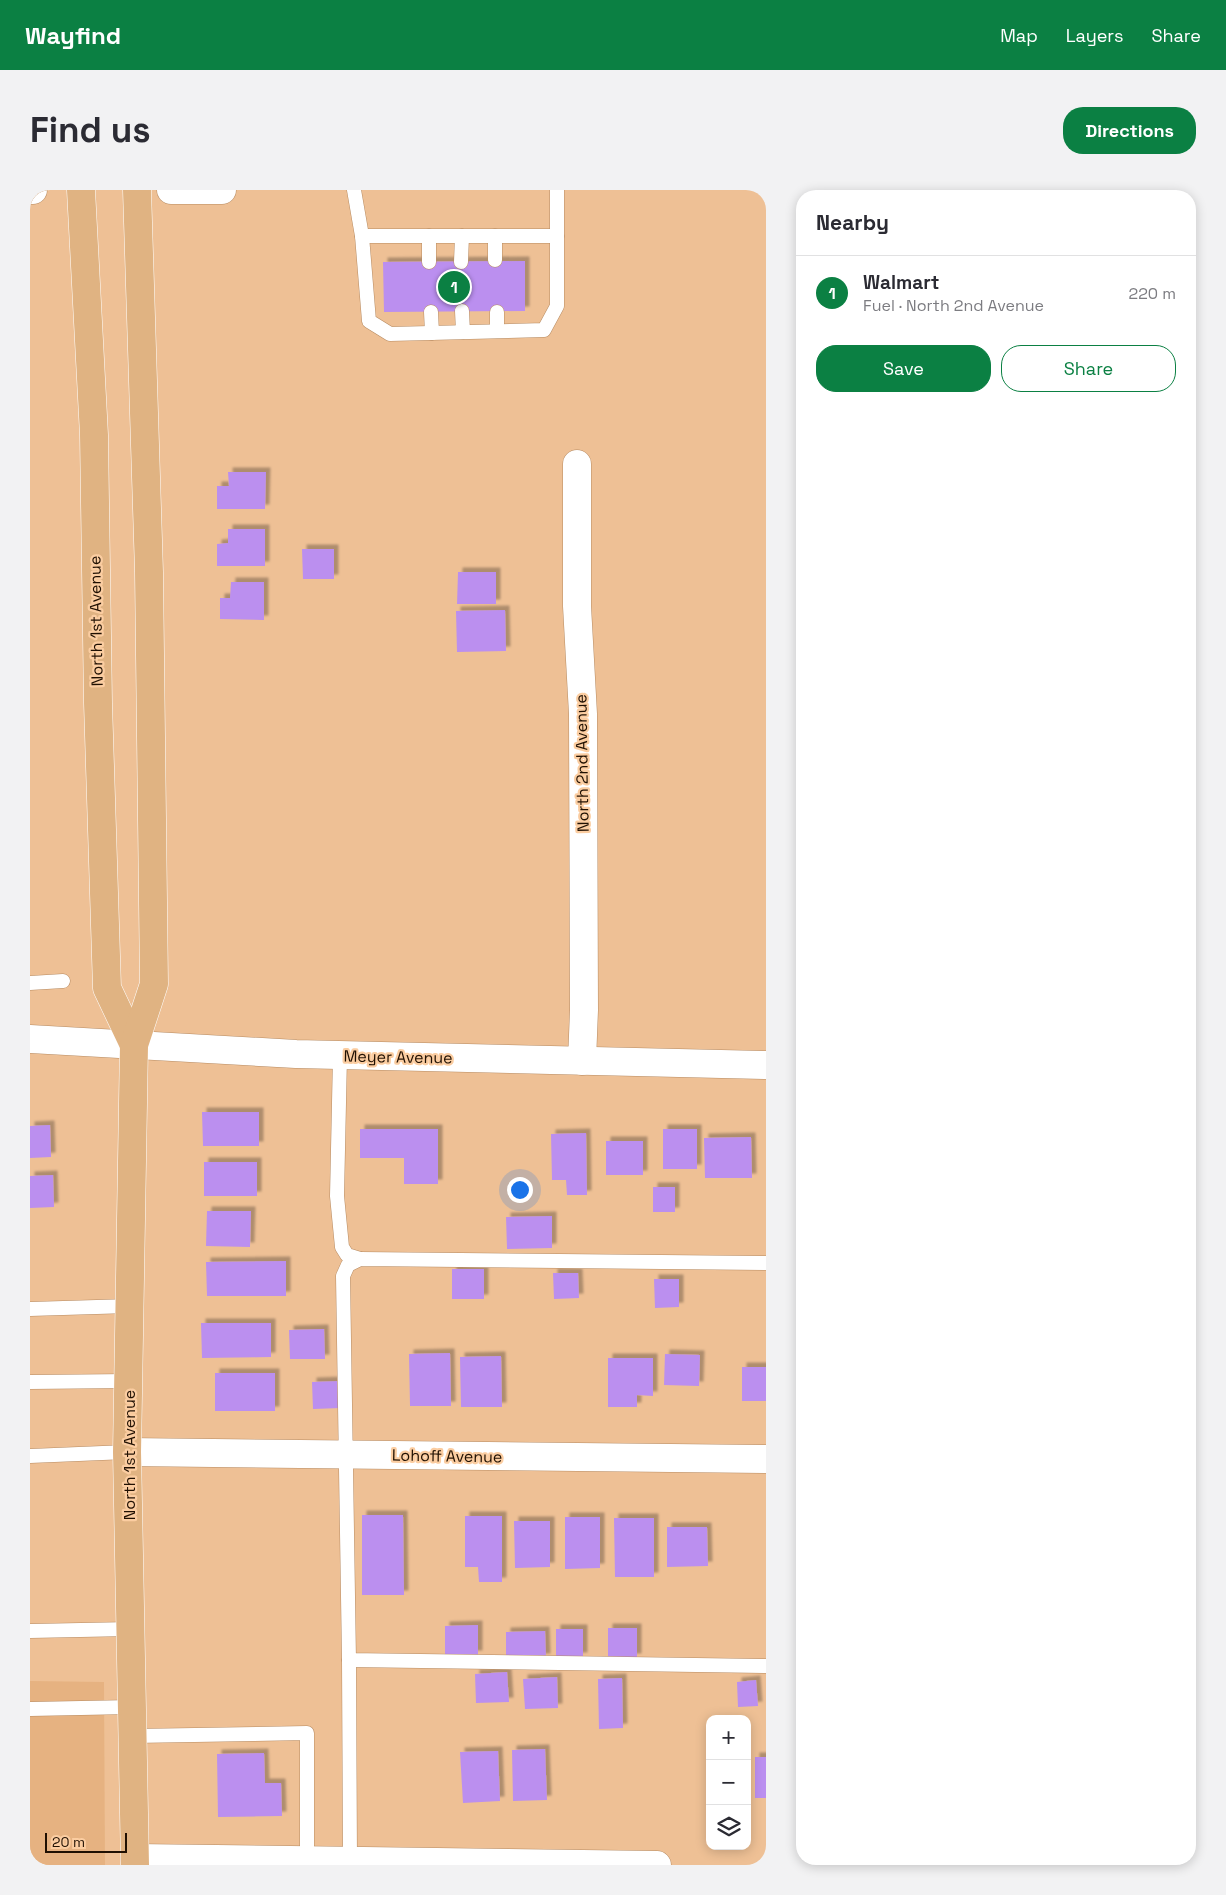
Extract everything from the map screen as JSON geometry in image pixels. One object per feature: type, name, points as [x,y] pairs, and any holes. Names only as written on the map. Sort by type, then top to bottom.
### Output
[{"type":"main road","name":"North 1st Avenue","points":[[81,190],[94,435],[98,703],[107,988],[134,1045]]},
{"type":"main road","name":"North 1st Avenue","points":[[135,1862],[127,1452],[134,1045],[154,984],[149,572],[137,190]]},
{"type":"street","points":[[171,190],[222,190]]},
{"type":"street","name":"North 2nd Avenue","points":[[577,464],[577,606],[583,714],[584,1010],[582,1061]]},
{"type":"street","name":"Meyer Avenue","points":[[30,1039],[340,1056],[766,1064]]},
{"type":"street","name":"Lohoff Avenue","points":[[127,1452],[766,1459]]},
{"type":"street","points":[[135,1862],[307,1861],[657,1865]]},
{"type":"lane","points":[[354,190],[362,236],[369,321],[390,334],[544,330],[557,306],[557,190]]},
{"type":"lane","points":[[362,236],[557,236]]},
{"type":"lane","points":[[429,236],[429,262]]},
{"type":"lane","points":[[461,262],[462,236]]},
{"type":"lane","points":[[495,236],[495,260]]},
{"type":"lane","points":[[462,311],[463,332]]},
{"type":"lane","points":[[431,312],[432,333]]},
{"type":"lane","points":[[497,312],[497,331]]},
{"type":"lane","points":[[30,983],[63,981]]},
{"type":"lane","points":[[340,1056],[338,1204],[342,1247],[347,1255],[360,1259],[766,1263]]},
{"type":"lane","points":[[355,1862],[345,1454],[344,1276],[348,1265],[360,1259]]},
{"type":"lane","points":[[30,1309],[130,1306]]},
{"type":"lane","points":[[30,1382],[128,1381]]},
{"type":"lane","points":[[30,1456],[127,1452]]},
{"type":"lane","points":[[30,1630],[131,1629]]},
{"type":"lane","points":[[349,1660],[766,1666]]},
{"type":"lane","points":[[30,1709],[132,1707]]},
{"type":"lane","points":[[133,1736],[307,1733],[307,1861]]},
{"type":"shaded area","points":[[30,1681],[104,1682],[105,1865],[30,1865]]},
{"type":"building","points":[[525,261],[525,311],[384,312],[383,262]]},
{"type":"building","points":[[228,472],[266,472],[265,509],[217,509],[217,486],[229,486]]},
{"type":"building","points":[[228,529],[265,529],[265,566],[217,566],[217,544],[228,543]]},
{"type":"building","points":[[302,549],[334,549],[334,579],[303,579]]},
{"type":"building","points":[[458,572],[496,572],[496,604],[457,604]]},
{"type":"building","points":[[231,582],[264,582],[264,620],[220,619],[220,598],[230,598]]},
{"type":"building","points":[[505,610],[506,651],[457,652],[456,611]]},
{"type":"building","points":[[202,1112],[259,1112],[259,1146],[203,1146]]},
{"type":"building","points":[[50,1125],[51,1157],[30,1158],[30,1126]]},
{"type":"building","points":[[360,1129],[438,1129],[438,1184],[404,1184],[404,1158],[360,1158]]},
{"type":"building","points":[[663,1129],[697,1129],[697,1169],[663,1169]]},
{"type":"building","points":[[586,1133],[587,1195],[567,1195],[566,1180],[552,1180],[551,1134]]},
{"type":"building","points":[[751,1137],[752,1178],[705,1178],[704,1138]]},
{"type":"building","points":[[606,1141],[643,1141],[643,1175],[606,1175]]},
{"type":"building","points":[[204,1162],[257,1162],[257,1196],[204,1196]]},
{"type":"building","points":[[53,1175],[54,1207],[30,1208],[30,1176]]},
{"type":"building","points":[[653,1187],[675,1187],[675,1212],[653,1212]]},
{"type":"building","points":[[207,1211],[251,1211],[250,1247],[206,1246]]},
{"type":"building","points":[[552,1216],[552,1248],[507,1249],[506,1217]]},
{"type":"building","points":[[286,1261],[286,1296],[207,1296],[206,1262]]},
{"type":"building","points":[[452,1269],[484,1269],[484,1299],[452,1299]]},
{"type":"building","points":[[553,1273],[578,1273],[579,1298],[554,1299]]},
{"type":"building","points":[[654,1279],[679,1279],[679,1307],[655,1308]]},
{"type":"building","points":[[201,1323],[271,1323],[271,1357],[202,1358]]},
{"type":"building","points":[[324,1329],[325,1359],[290,1359],[289,1330]]},
{"type":"building","points":[[450,1353],[451,1406],[410,1406],[409,1354]]},
{"type":"building","points":[[665,1354],[700,1355],[699,1386],[664,1385]]},
{"type":"building","points":[[501,1356],[502,1407],[461,1407],[460,1357]]},
{"type":"building","points":[[608,1358],[653,1358],[653,1396],[637,1395],[637,1407],[608,1407]]},
{"type":"building","points":[[742,1367],[766,1367],[766,1401],[742,1401]]},
{"type":"building","points":[[215,1373],[275,1373],[275,1411],[215,1411]]},
{"type":"building","points":[[340,1381],[341,1408],[313,1409],[312,1382]]},
{"type":"building","points":[[362,1515],[403,1515],[404,1595],[362,1595]]},
{"type":"building","points":[[465,1516],[502,1516],[502,1582],[479,1582],[478,1567],[465,1567]]},
{"type":"building","points":[[565,1517],[600,1517],[600,1568],[565,1569]]},
{"type":"building","points":[[614,1518],[654,1518],[654,1577],[615,1577]]},
{"type":"building","points":[[514,1521],[550,1521],[550,1567],[515,1568]]},
{"type":"building","points":[[667,1527],[707,1527],[708,1566],[667,1567]]},
{"type":"building","points":[[478,1625],[478,1655],[445,1655],[445,1626]]},
{"type":"building","points":[[608,1628],[637,1628],[637,1658],[608,1658]]},
{"type":"building","points":[[556,1629],[583,1629],[583,1657],[556,1657]]},
{"type":"building","points":[[545,1631],[546,1658],[506,1658],[506,1632]]},
{"type":"building","points":[[507,1672],[509,1702],[476,1703],[475,1674]]},
{"type":"building","points":[[557,1677],[558,1708],[525,1709],[523,1679]]},
{"type":"building","points":[[622,1678],[623,1728],[599,1729],[598,1679]]},
{"type":"building","points":[[756,1680],[758,1706],[738,1707],[737,1682]]},
{"type":"building","points":[[545,1749],[547,1800],[513,1801],[512,1750]]},
{"type":"building","points":[[498,1751],[500,1801],[463,1803],[460,1752]]},
{"type":"building","points":[[264,1753],[265,1783],[281,1783],[282,1816],[218,1817],[217,1754]]},
{"type":"building","points":[[755,1757],[766,1757],[766,1798],[755,1798]]},
{"type":"place","name":"Walmart","points":[[454,287]]}]
